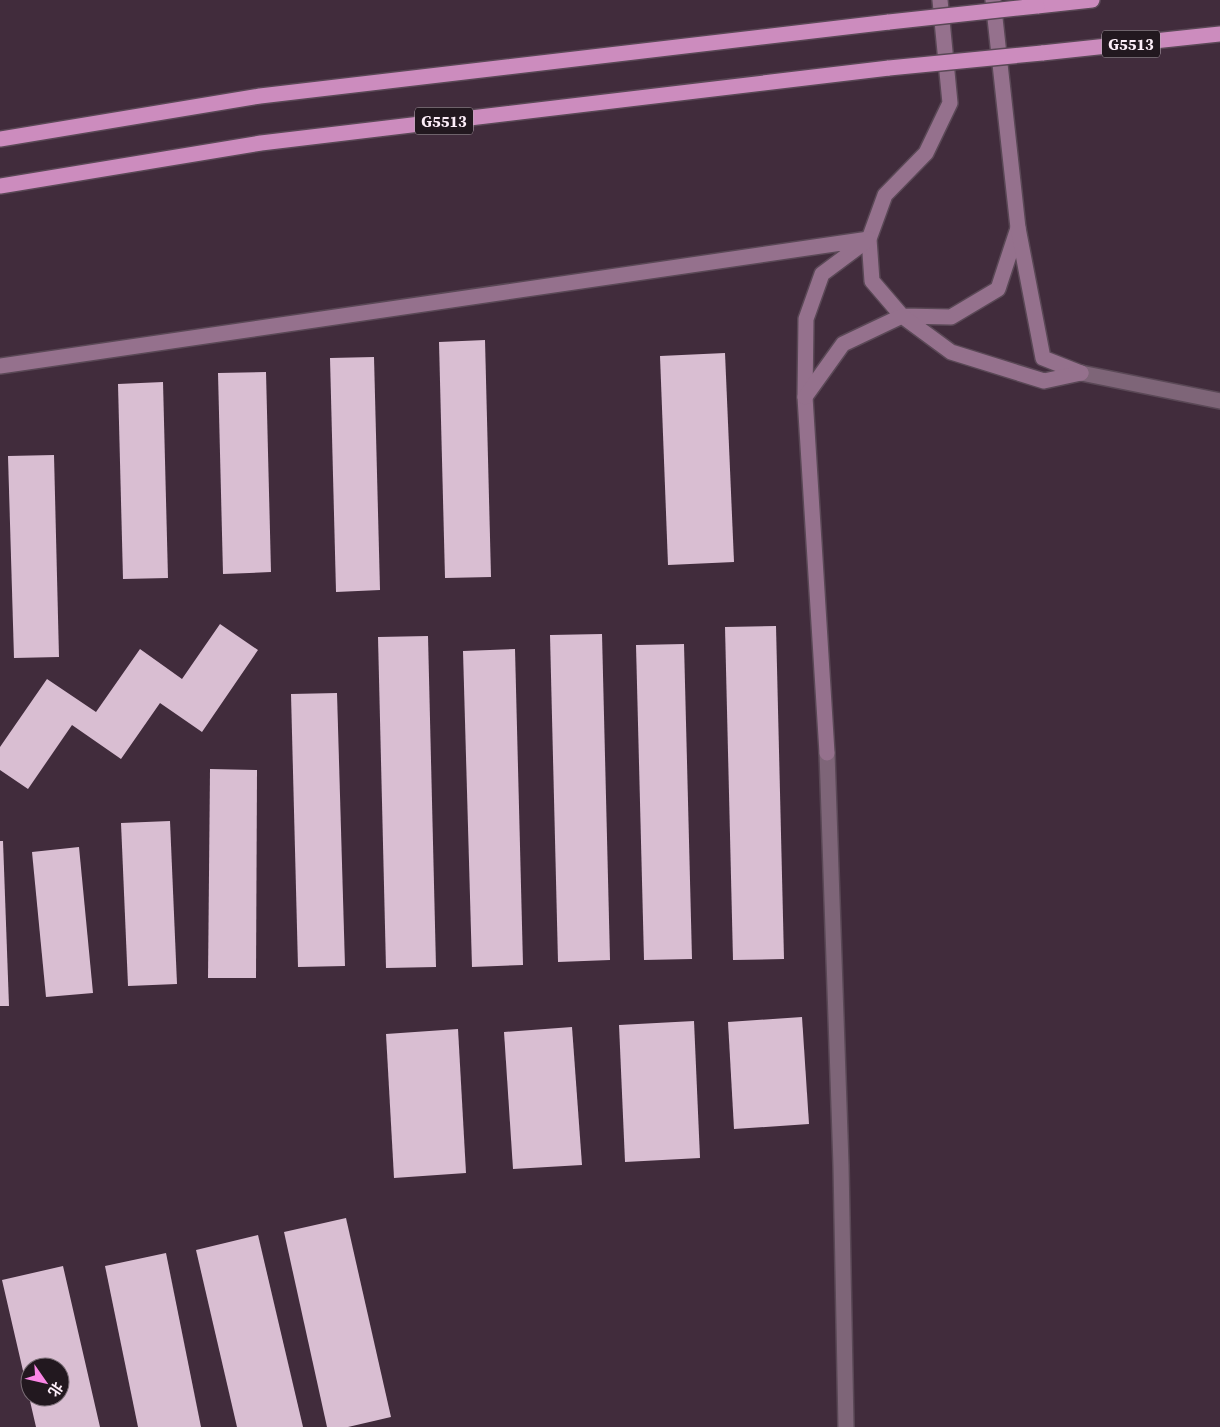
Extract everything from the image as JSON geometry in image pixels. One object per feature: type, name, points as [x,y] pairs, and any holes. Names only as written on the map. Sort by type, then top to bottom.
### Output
[{"type":"highway","points":[[0,138],[260,96],[1092,0]]},
{"type":"highway","name":"G5513","points":[[0,186],[262,143],[889,68],[1220,34]]},
{"type":"street","points":[[940,0],[950,103],[926,153],[885,195],[869,239],[872,281],[902,316],[951,352],[1044,381],[1081,373]]},
{"type":"street","points":[[993,0],[1018,228],[1043,358],[1081,373],[1220,401]]},
{"type":"street","points":[[805,397],[843,344],[902,316],[952,318],[998,289],[1018,228]]},
{"type":"street","points":[[0,366],[869,239]]},
{"type":"street","points":[[846,1427],[841,1165],[827,753],[805,397],[806,319],[822,274],[869,239]]},
{"type":"building","points":[[485,340],[491,577],[445,578],[439,342]]},
{"type":"building","points":[[725,353],[734,562],[668,565],[660,356]]},
{"type":"building","points":[[374,357],[380,590],[336,592],[330,358]]},
{"type":"building","points":[[266,372],[271,572],[223,574],[218,373]]},
{"type":"building","points":[[163,382],[168,578],[123,579],[118,384]]},
{"type":"building","points":[[54,455],[59,657],[14,658],[8,456]]},
{"type":"building","points":[[220,624],[258,650],[202,732],[160,703],[121,759],[72,725],[28,789],[0,770],[0,747],[47,679],[96,712],[140,649],[182,679]]},
{"type":"building","points":[[776,626],[784,959],[733,960],[725,627]]},
{"type":"building","points":[[602,634],[610,960],[558,962],[550,635]]},
{"type":"building","points":[[428,636],[436,967],[386,968],[378,637]]},
{"type":"building","points":[[684,644],[692,959],[644,960],[636,645]]},
{"type":"building","points":[[515,649],[523,965],[472,967],[463,651]]},
{"type":"building","points":[[337,693],[345,966],[298,967],[291,694]]},
{"type":"building","points":[[210,769],[257,770],[256,978],[208,978]]},
{"type":"building","points":[[170,821],[177,984],[128,986],[121,823]]},
{"type":"building","points":[[0,841],[3,841],[9,1006],[0,1006]]},
{"type":"building","points":[[79,847],[93,993],[46,997],[32,852]]},
{"type":"building","points":[[802,1017],[809,1124],[734,1129],[728,1022]]},
{"type":"building","points":[[694,1021],[700,1158],[625,1162],[619,1025]]},
{"type":"building","points":[[572,1027],[582,1165],[513,1169],[504,1032]]},
{"type":"building","points":[[458,1029],[466,1173],[394,1178],[386,1034]]},
{"type":"building","points":[[346,1218],[391,1417],[348,1427],[327,1427],[284,1232]]},
{"type":"building","points":[[258,1235],[303,1427],[237,1427],[196,1250]]},
{"type":"building","points":[[166,1253],[201,1427],[138,1427],[105,1266]]},
{"type":"building","points":[[63,1266],[100,1427],[36,1427],[31,1407],[70,1407],[70,1357],[20,1358],[2,1280]]}]
